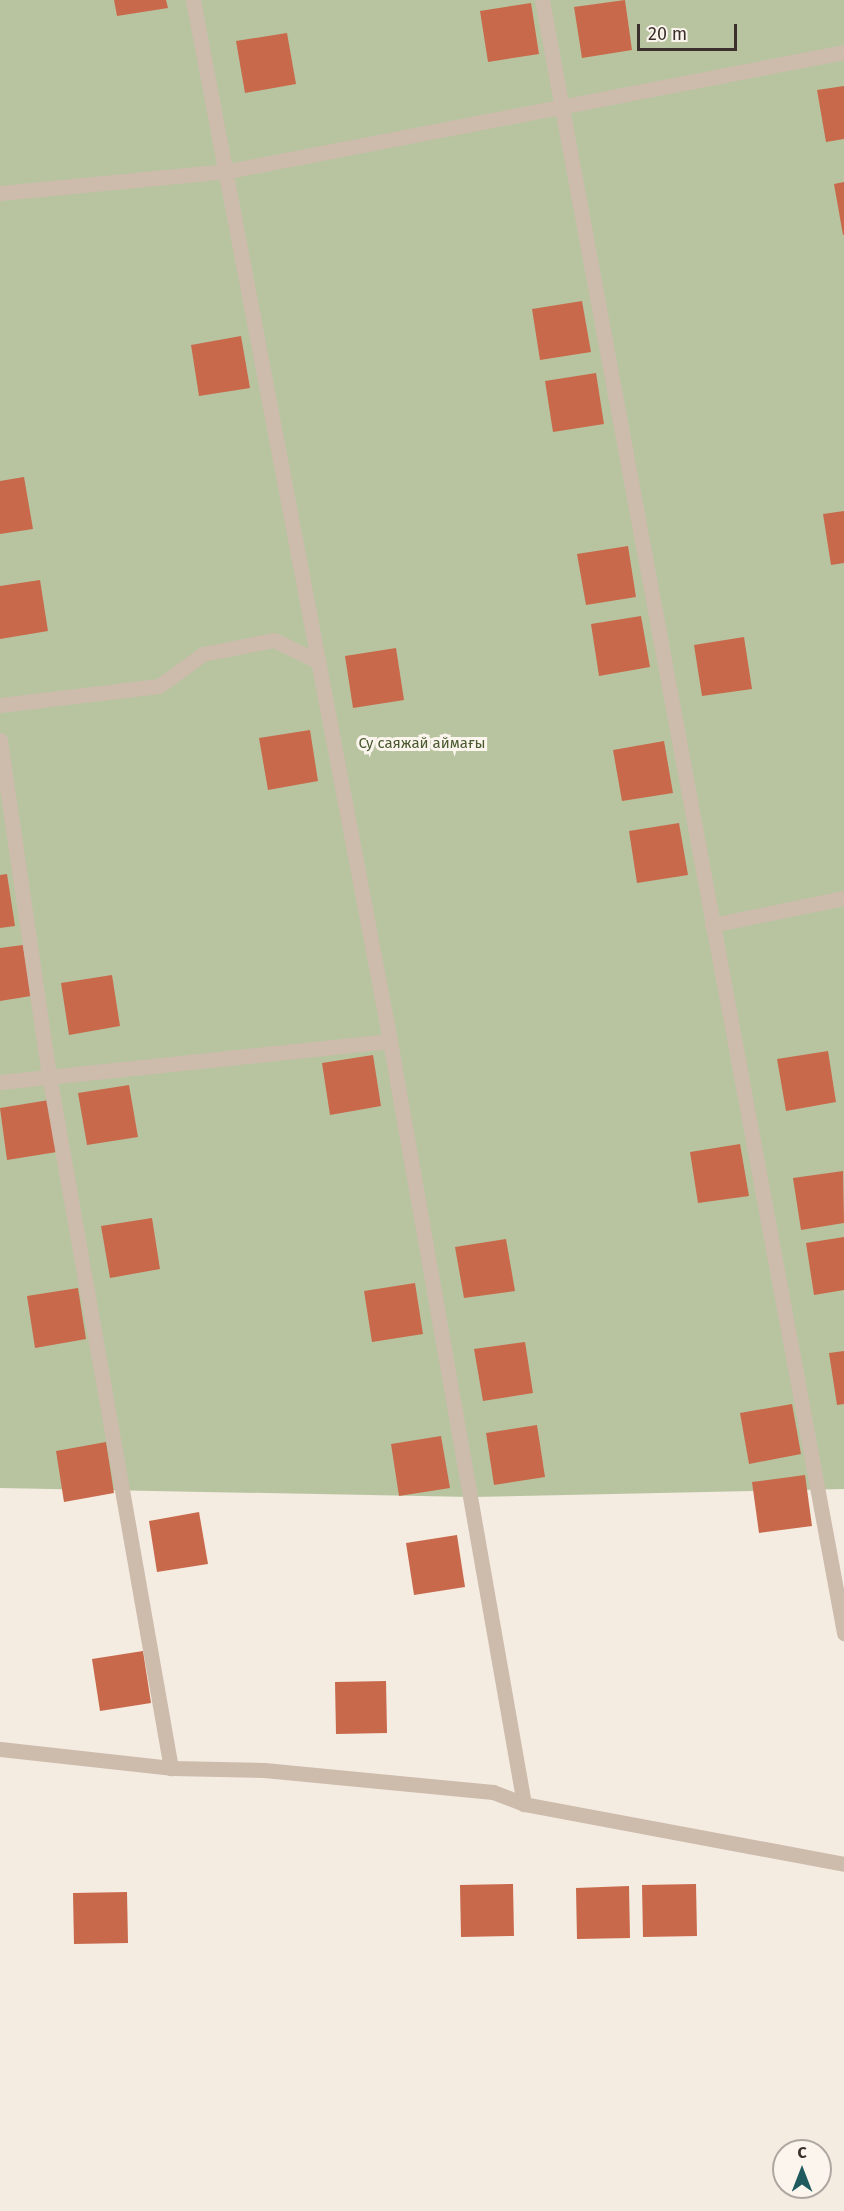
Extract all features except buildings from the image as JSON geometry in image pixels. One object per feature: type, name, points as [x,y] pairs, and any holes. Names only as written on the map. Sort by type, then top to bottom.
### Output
[{"type":"lane","points":[[193,0],[228,171],[316,661],[390,1041],[524,1804]]},
{"type":"lane","points":[[542,0],[844,1633]]},
{"type":"lane","points":[[0,193],[228,171],[844,52]]},
{"type":"lane","points":[[0,705],[159,686],[203,654],[274,640],[316,661]]},
{"type":"lane","points":[[0,740],[49,1075],[171,1768]]},
{"type":"lane","points":[[712,925],[844,898]]},
{"type":"lane","points":[[0,1082],[49,1075],[390,1041]]},
{"type":"lane","points":[[0,1749],[171,1768],[264,1770],[481,1791],[524,1804],[844,1864]]},
{"type":"green space","name":"Су саяжай аймағы","points":[[0,0],[844,0],[844,1489],[472,1497],[0,1488]]}]
